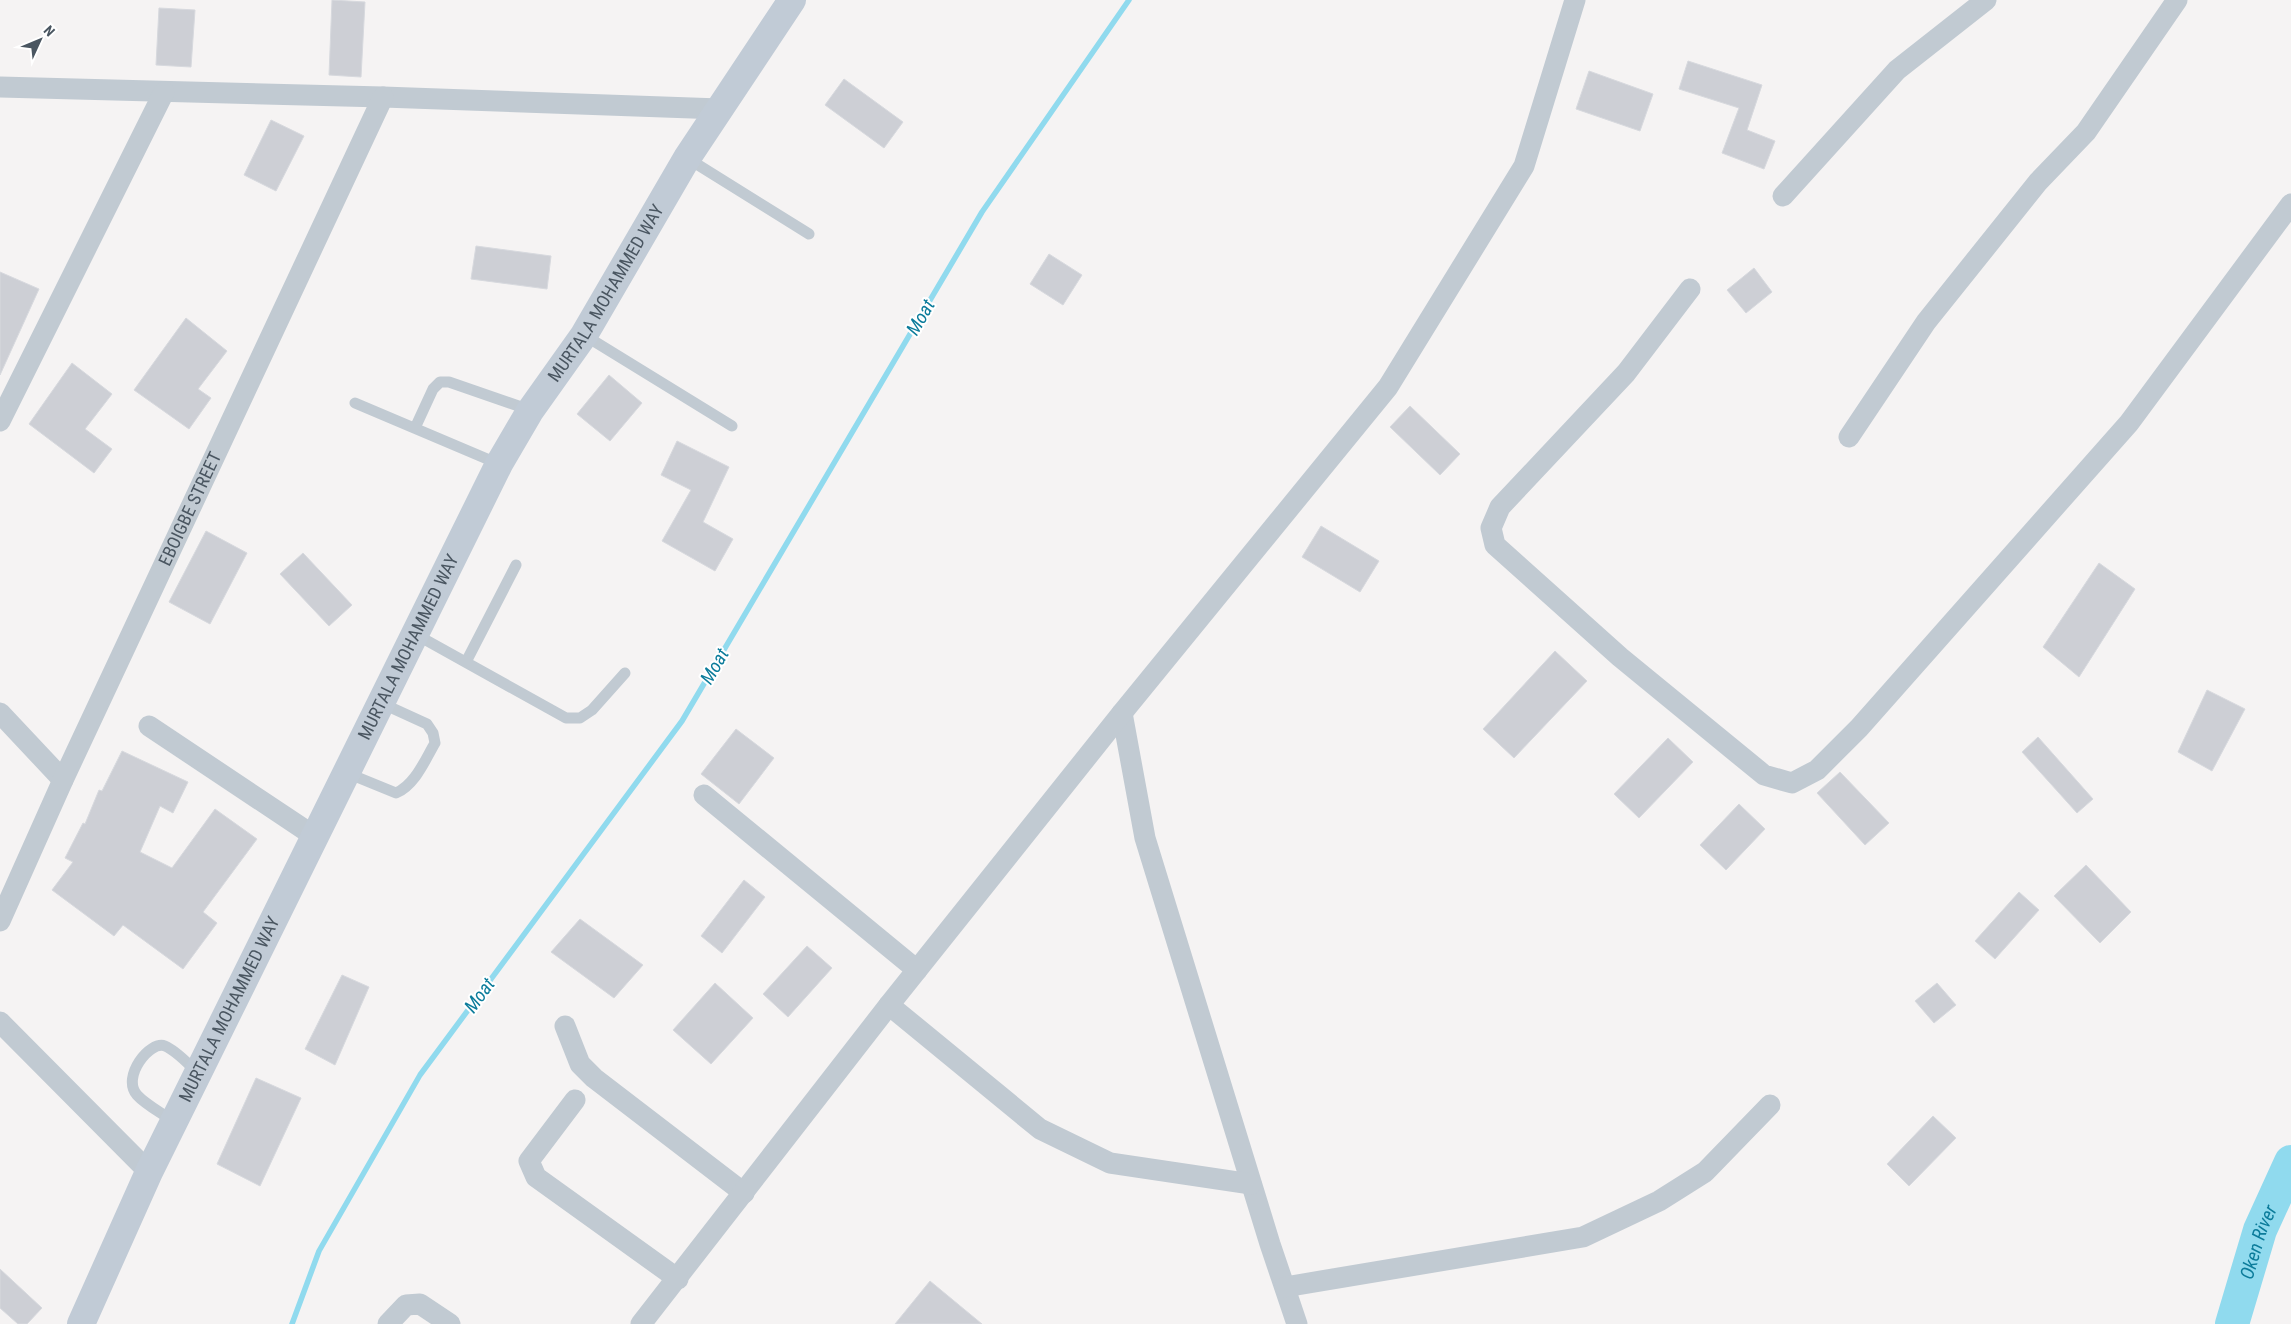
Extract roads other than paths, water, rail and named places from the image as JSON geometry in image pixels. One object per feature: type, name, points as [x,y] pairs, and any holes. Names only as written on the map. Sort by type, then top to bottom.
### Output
[{"type":"street","name":"MURTALA MOHAMMED WAY","points":[[81,1324],[149,1172],[345,772],[499,464],[530,410],[584,335],[687,158],[792,0]]},
{"type":"street","points":[[641,1324],[678,1279],[889,1005],[1122,713],[1388,387],[1524,166],[1575,0]]},
{"type":"street","points":[[1783,196],[1897,70],[1986,0]]},
{"type":"street","points":[[1849,437],[1926,322],[2038,182],[2086,132],[2177,0]]},
{"type":"street","points":[[0,87],[383,97],[720,109]]},
{"type":"street","points":[[0,421],[164,92]]},
{"type":"street","name":"EBOIGBE STREET","points":[[0,921],[63,780],[383,97]]},
{"type":"street","points":[[1690,289],[1626,372],[1500,507],[1491,528],[1495,545],[1620,657],[1764,775],[1792,782],[1817,770],[1859,728],[2129,423],[2291,204]]},
{"type":"street","points":[[0,713],[63,780]]},
{"type":"street","points":[[1122,713],[1144,838],[1251,1184],[1298,1324]]},
{"type":"street","points":[[149,726],[314,836]]},
{"type":"street","points":[[704,795],[917,970]]},
{"type":"street","points":[[889,1005],[1040,1129],[1110,1163],[1251,1184]]},
{"type":"street","points":[[0,1022],[149,1172]]},
{"type":"street","points":[[565,1026],[580,1064],[594,1078],[744,1192]]},
{"type":"street","points":[[575,1100],[529,1161],[536,1177],[678,1279]]},
{"type":"street","points":[[1285,1287],[1583,1237],[1659,1201],[1705,1172],[1770,1104]]},
{"type":"street","points":[[388,1324],[406,1305],[420,1304],[450,1324]]},
{"type":"lane","points":[[687,158],[809,234]]},
{"type":"lane","points":[[584,335],[732,426]]},
{"type":"lane","points":[[415,428],[433,389],[440,382],[449,382],[530,410]]},
{"type":"lane","points":[[355,403],[499,464]]},
{"type":"lane","points":[[466,662],[516,565]]},
{"type":"lane","points":[[414,633],[566,718],[580,718],[592,710],[625,673]]},
{"type":"lane","points":[[345,772],[396,793],[405,789],[412,781],[435,743],[433,733],[428,724],[380,702]]},
{"type":"lane","points":[[174,1122],[136,1094],[131,1084],[131,1074],[150,1049],[157,1045],[165,1046],[198,1073]]},
{"type":"waterway","name":"Moat","points":[[292,1324],[319,1251],[420,1075],[682,721],[982,212],[1129,0]]},
{"type":"waterway","name":"Oken River","points":[[2232,1324],[2260,1230],[2291,1162]]}]
